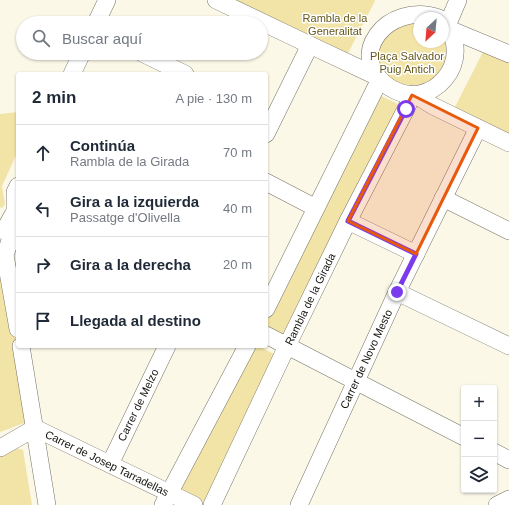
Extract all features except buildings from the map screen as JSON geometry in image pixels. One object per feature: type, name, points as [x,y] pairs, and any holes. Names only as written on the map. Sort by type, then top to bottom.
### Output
[{"type":"street","points":[[99,16],[107,0]]},
{"type":"street","points":[[216,0],[249,16]]},
{"type":"street","points":[[449,15],[458,0]]},
{"type":"street","points":[[379,78],[372,65],[370,53],[372,40],[377,28],[385,19],[409,5],[428,12]]},
{"type":"street","points":[[268,25],[379,78],[389,87],[400,92],[413,94],[427,92],[438,86],[447,77],[453,66],[456,54],[454,41],[449,32]]},
{"type":"street","points":[[449,26],[509,54]]},
{"type":"street","points":[[270,115],[310,45]]},
{"type":"street","points":[[73,72],[79,60]]},
{"type":"street","points":[[156,60],[181,72]]},
{"type":"street","points":[[268,305],[379,78]]},
{"type":"street","points":[[413,94],[433,106],[509,143]]},
{"type":"street","name":"Rambla de la Girada","points":[[212,505],[348,221],[413,94]]},
{"type":"street","name":"Carrer de Novo Mesto","points":[[299,505],[397,292],[478,128]]},
{"type":"street","points":[[268,183],[316,208]]},
{"type":"street","points":[[16,190],[15,211],[11,225],[12,235],[3,252],[16,319]]},
{"type":"street","points":[[443,198],[509,231]]},
{"type":"street","points":[[348,221],[416,254]]},
{"type":"street","points":[[397,292],[509,346]]},
{"type":"street","points":[[268,336],[461,435]]},
{"type":"street","points":[[21,348],[47,505]]},
{"type":"street","name":"Carrer de Melzo","points":[[110,464],[166,348]]},
{"type":"street","points":[[166,499],[246,348]]},
{"type":"street","name":"Carrer de Josep Tarradellas","points":[[0,448],[34,426]]},
{"type":"street","name":"Carrer de Josep Tarradellas","points":[[0,440],[34,426],[110,464],[166,499],[194,505]]},
{"type":"street","points":[[497,454],[509,460]]},
{"type":"street","points":[[497,505],[509,499]]},
{"type":"highlighted area","points":[[412,95],[478,128],[416,254],[348,221]]},
{"type":"green space","name":"Rambla de la Generalitat","points":[[231,0],[375,1],[346,57],[268,18],[268,16],[263,16]]},
{"type":"green space","name":"Plaça Salvador Puig Antich","points":[[413,21],[413,48],[447,48],[448,54],[446,65],[431,83],[409,87],[398,84],[383,71],[379,61],[378,51],[385,32]]},
{"type":"green space","points":[[484,50],[509,62],[509,135],[455,107]]},
{"type":"green space","points":[[377,94],[402,106],[286,338],[268,329],[268,315]]},
{"type":"green space","points":[[16,112],[16,155],[2,186],[5,204],[2,208],[0,207],[0,114]]},
{"type":"green space","points":[[0,256],[4,261],[27,422],[0,432]]},
{"type":"green space","points":[[251,348],[262,348],[278,356],[208,504],[179,489]]},
{"type":"green space","points":[[11,447],[23,450],[32,505],[0,505],[0,455]]},
{"type":"route","points":[[397,292],[416,254],[348,221],[406,109]]}]
